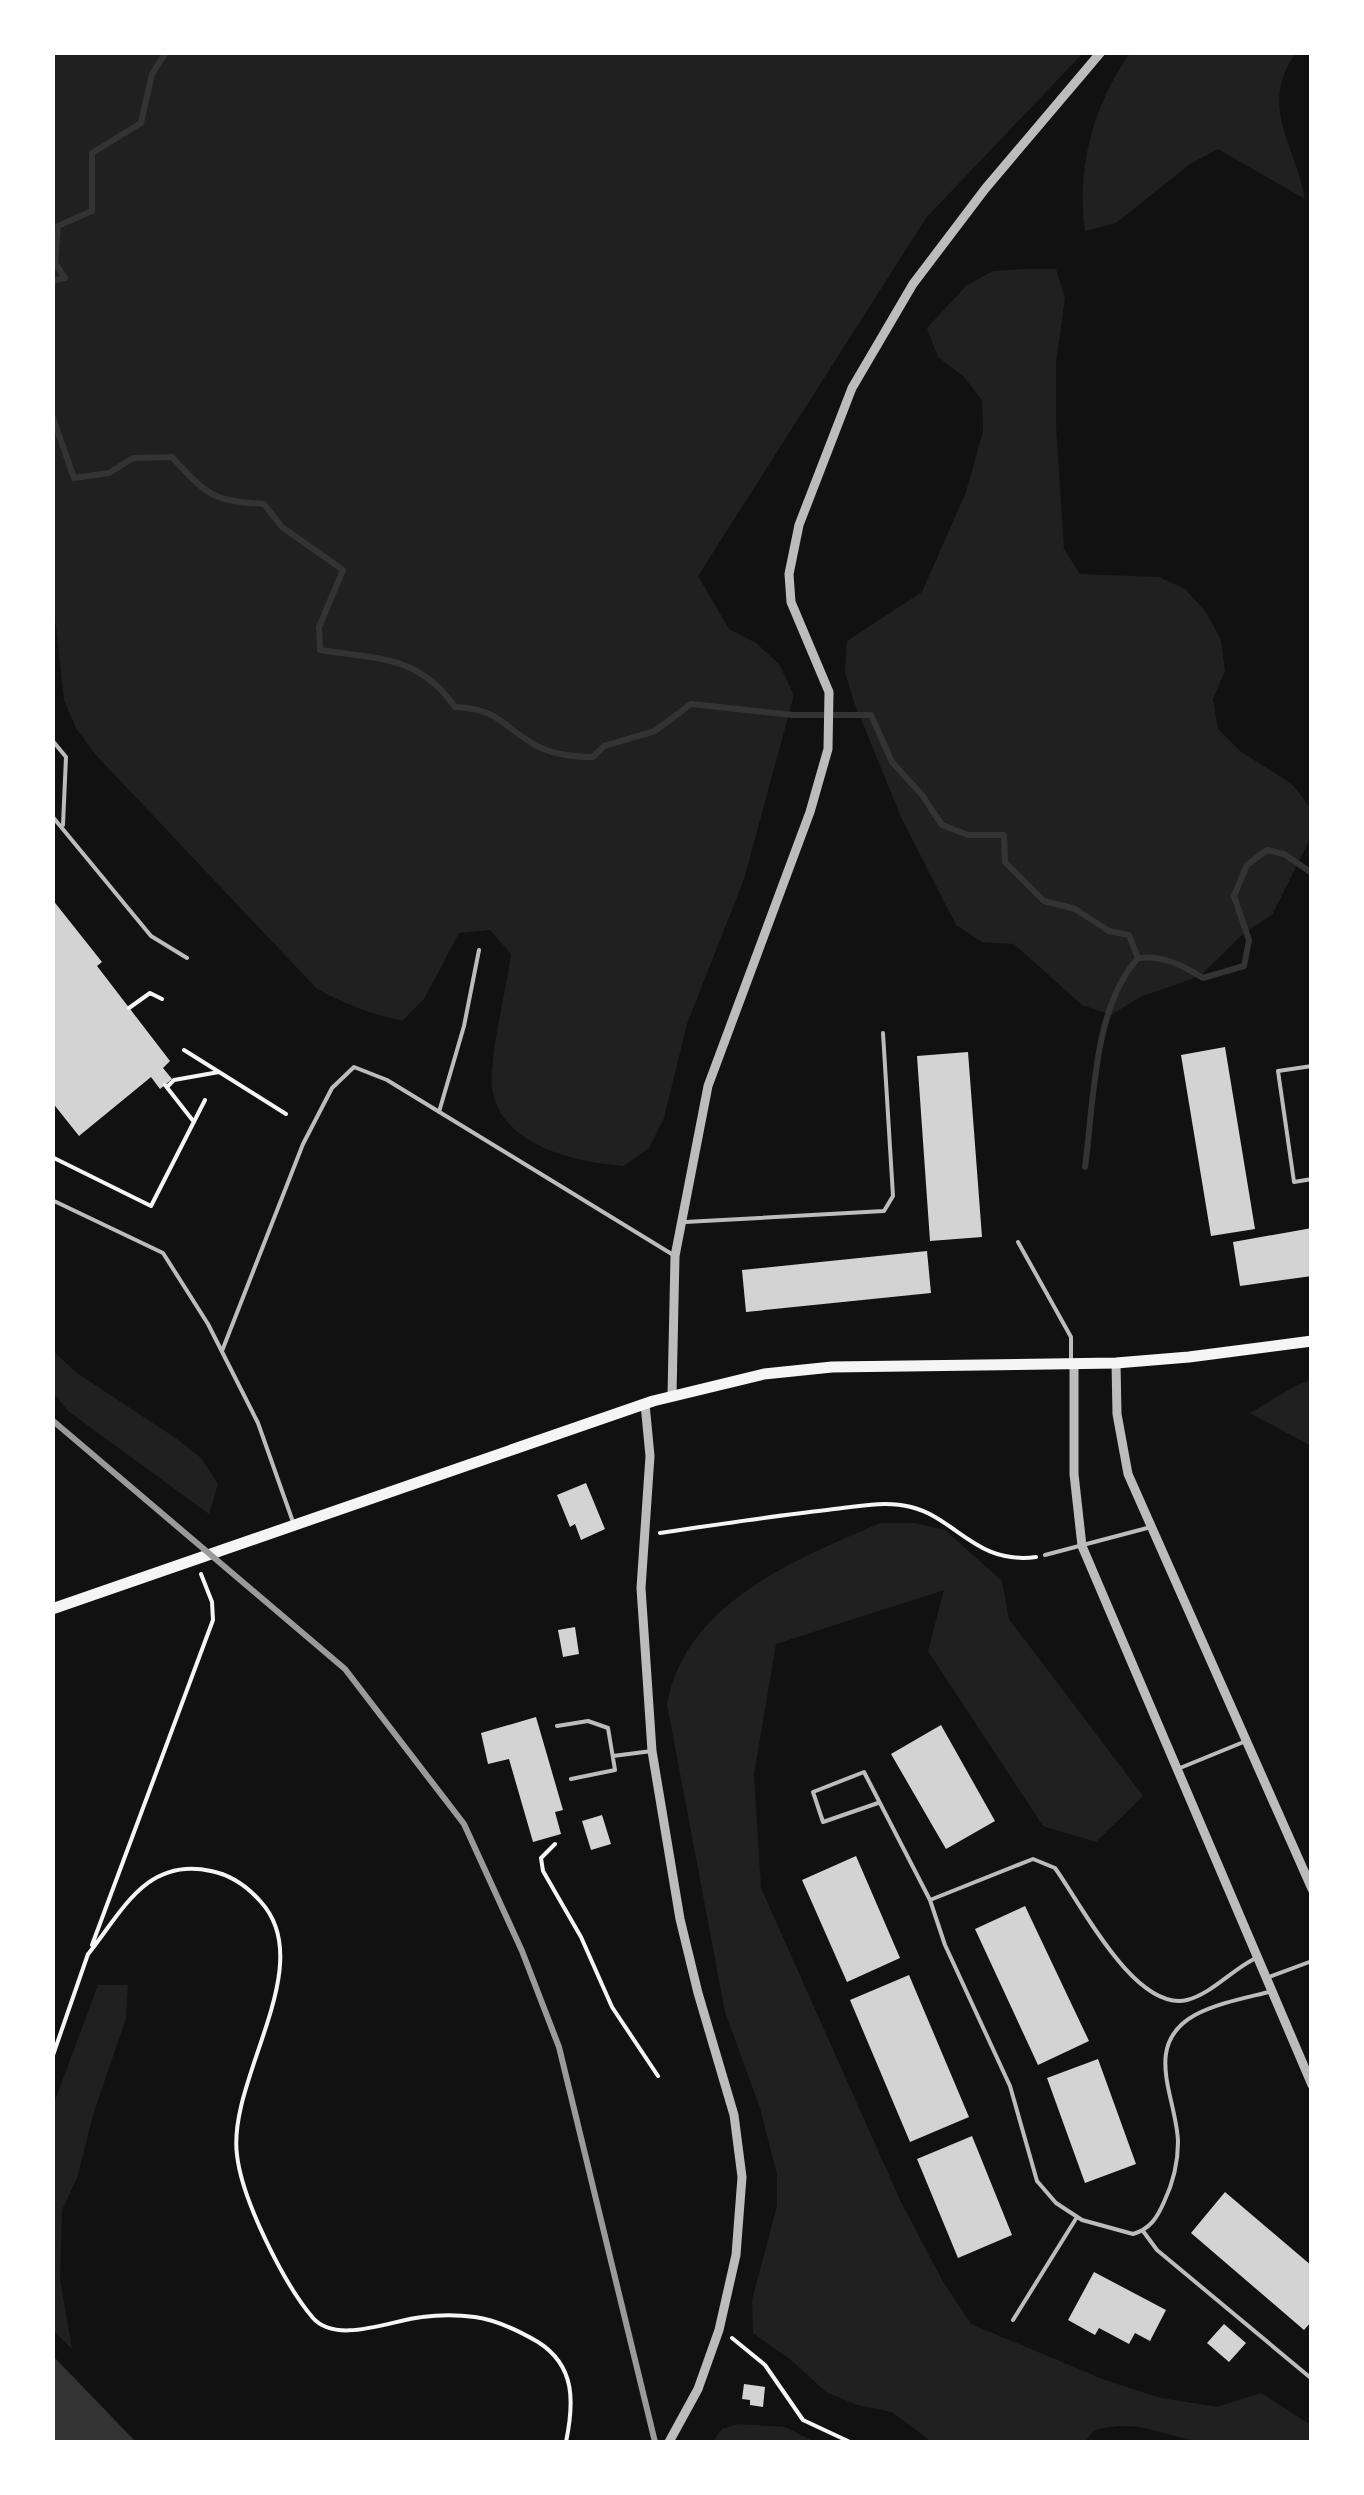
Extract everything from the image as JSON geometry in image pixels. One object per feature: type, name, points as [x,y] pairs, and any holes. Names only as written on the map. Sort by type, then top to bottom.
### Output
[{"type":"main road","points":[[52,1609],[672,1395],[764,1374],[832,1367],[1116,1364],[1312,1340]]},
{"type":"street","points":[[672,1395],[675,1256],[708,1086],[810,812],[828,749],[828,692],[791,602],[789,574],[800,525],[852,388],[913,284],[985,188],[1101,52]]},
{"type":"street","points":[[1116,1364],[1116,1414],[1128,1474],[1312,1889]]},
{"type":"street","points":[[1072,1365],[1074,1474],[1082,1546],[1312,2085]]},
{"type":"street","points":[[645,1404],[650,1456],[642,1588],[652,1752],[680,1918],[734,2114],[741,2160],[741,2214],[732,2279],[719,2330],[698,2390],[669,2442]]},
{"type":"lane","points":[[52,740],[66,757],[63,828]]},
{"type":"lane","points":[[52,816],[150,936],[187,958]]},
{"type":"lane","points":[[439,1112],[464,1026],[479,950]]},
{"type":"lane","points":[[680,1222],[884,1211],[894,1196],[884,1033]]},
{"type":"lane","points":[[222,1351],[302,1144],[332,1088],[354,1066],[387,1080],[675,1256]]},
{"type":"lane","points":[[1312,1066],[1278,1071],[1294,1182],[1312,1179]]},
{"type":"lane","points":[[52,1200],[163,1254],[222,1351],[258,1423],[294,1526]]},
{"type":"lane","points":[[1018,1242],[1071,1337],[1072,1365]]},
{"type":"lane","points":[[1045,1555],[1151,1527]]},
{"type":"lane","points":[[557,1726],[588,1721],[608,1728],[615,1770],[571,1779]]},
{"type":"lane","points":[[1176,1770],[1247,1740]]},
{"type":"lane","points":[[613,1756],[652,1752]]},
{"type":"lane","points":[[878,1803],[823,1822],[813,1792],[864,1772],[930,1900],[945,1946],[1010,2086],[1031,2168],[1046,2193],[1077,2217],[1118,2232],[1143,2231],[1158,2216],[1176,2167],[1176,2127],[1164,2066],[1179,2027],[1218,2006],[1270,1992]]},
{"type":"lane","points":[[930,1900],[1032,1859],[1041,1860],[1055,1868],[1135,1979],[1162,1997],[1188,2000],[1258,1957]]},
{"type":"lane","points":[[1266,1978],[1312,1961]]},
{"type":"lane","points":[[1013,2320],[1077,2217]]},
{"type":"lane","points":[[1143,2231],[1157,2250],[1312,2379]]},
{"type":"path","points":[[129,1008],[150,993],[162,999]]},
{"type":"path","points":[[184,1050],[286,1114]]},
{"type":"path","points":[[194,1122],[166,1086],[174,1080],[218,1072]]},
{"type":"path","points":[[52,1156],[150,1206],[205,1100]]},
{"type":"path","points":[[645,1536],[795,1514],[893,1505],[926,1513],[962,1538],[995,1552],[1028,1558],[1045,1555]]},
{"type":"path","points":[[52,2058],[213,1620],[212,1602],[195,1561]]},
{"type":"path","points":[[555,1844],[541,1858],[543,1871],[582,1937],[612,2007],[658,2076]]},
{"type":"path","points":[[89,1953],[141,1887],[159,1874],[176,1869],[209,1870],[254,1893],[275,1922],[281,1954],[279,1978],[240,2107],[236,2157],[245,2188],[295,2295],[326,2328],[352,2329],[423,2317],[475,2317],[528,2336],[547,2348],[569,2378],[572,2415],[566,2442]]},
{"type":"path","points":[[719,2330],[766,2365],[803,2420],[850,2442]]},
{"type":"shaded area","points":[[52,53],[1083,53],[926,218],[698,576],[729,629],[756,643],[779,664],[794,695],[744,879],[687,1024],[664,1118],[649,1148],[624,1166],[556,1153],[515,1130],[501,1114],[493,1094],[492,1069],[511,954],[490,930],[459,933],[424,999],[402,1021],[327,994],[317,989],[95,754],[76,728],[64,700],[52,590]]},
{"type":"shaded area","points":[[1130,53],[1296,53],[1285,72],[1280,108],[1305,199],[1218,149],[1190,164],[1116,223],[1085,231],[1083,183],[1091,137],[1107,93]]},
{"type":"shaded area","points":[[1056,269],[1065,298],[1056,362],[1064,549],[1080,574],[1159,577],[1185,589],[1206,612],[1221,640],[1225,671],[1213,699],[1218,729],[1240,751],[1292,784],[1310,807],[1311,837],[1272,915],[1245,932],[1200,976],[1140,997],[1111,1015],[1082,1005],[1014,944],[982,942],[956,925],[901,817],[845,672],[847,641],[922,592],[966,492],[983,431],[982,400],[963,376],[938,357],[927,328],[967,285],[993,271]]},
{"type":"shaded area","points":[[52,1350],[77,1373],[201,1458],[218,1484],[209,1514],[68,1411],[53,1392]]},
{"type":"shaded area","points":[[1311,1380],[1311,1446],[1250,1413],[1297,1385]]},
{"type":"shaded area","points":[[880,1523],[914,1523],[945,1530],[1002,1581],[1009,1619],[1143,1796],[1096,1842],[1043,1826],[928,1651],[944,1590],[776,1644],[754,1774],[761,1888],[901,2202],[942,2280],[971,2324],[1105,2380],[1161,2398],[1217,2407],[1261,2393],[1311,2425],[1311,2442],[1209,2442],[1125,2426],[1093,2431],[1085,2442],[932,2442],[892,2412],[857,2405],[826,2392],[753,2333],[752,2300],[777,2206],[777,2174],[760,2108],[725,2012],[667,1704],[678,1668],[696,1638],[720,1612],[780,1570]]},
{"type":"shaded area","points":[[98,1985],[128,1985],[126,2018],[93,2115],[77,2178],[62,2210],[60,2279],[72,2349],[53,2330],[53,2106]]},
{"type":"shaded area","points":[[53,2356],[136,2442],[53,2442]]},
{"type":"shaded area","points":[[737,2424],[785,2427],[815,2442],[712,2442],[722,2429]]},
{"type":"building","points":[[52,899],[102,962],[97,966],[170,1061],[163,1068],[172,1079],[160,1089],[151,1077],[79,1136],[52,1102]]},
{"type":"building","points":[[1225,1047],[1255,1229],[1211,1236],[1181,1055]]},
{"type":"building","points":[[968,1052],[982,1237],[930,1241],[917,1056]]},
{"type":"building","points":[[1312,1228],[1312,1276],[1240,1286],[1233,1242]]},
{"type":"building","points":[[927,1251],[931,1293],[746,1312],[742,1270]]},
{"type":"building","points":[[586,1483],[605,1529],[581,1540],[575,1524],[570,1527],[557,1495]]},
{"type":"building","points":[[575,1627],[579,1654],[563,1657],[558,1630]]},
{"type":"building","points":[[536,1717],[563,1810],[555,1812],[561,1834],[533,1842],[509,1759],[488,1764],[481,1733]]},
{"type":"building","points":[[941,1725],[995,1821],[946,1849],[891,1754]]},
{"type":"building","points":[[602,1815],[611,1844],[591,1850],[582,1821]]},
{"type":"building","points":[[856,1856],[900,1958],[847,1982],[802,1880]]},
{"type":"building","points":[[1025,1906],[1089,2041],[1038,2065],[975,1929]]},
{"type":"building","points":[[909,1975],[969,2117],[910,2142],[850,2000]]},
{"type":"building","points":[[1098,2059],[1136,2164],[1085,2183],[1047,2078]]},
{"type":"building","points":[[972,2136],[1012,2235],[958,2258],[917,2159]]},
{"type":"building","points":[[1225,2192],[1312,2266],[1312,2321],[1304,2330],[1191,2233]]},
{"type":"building","points":[[1094,2272],[1166,2310],[1150,2341],[1135,2333],[1129,2344],[1099,2328],[1095,2335],[1068,2320]]},
{"type":"building","points":[[1224,2324],[1246,2343],[1229,2362],[1207,2343]]},
{"type":"building","points":[[744,2384],[765,2387],[763,2407],[742,2399]]},
{"type":"waterway","points":[[52,281],[65,278],[55,263],[58,226],[92,211],[92,153],[141,123],[152,74],[166,52]]},
{"type":"waterway","points":[[52,415],[74,478],[109,473],[133,458],[172,457],[212,494],[264,504],[282,527],[343,570],[319,627],[320,650],[378,658],[411,668],[427,677],[455,707],[483,711],[545,750],[593,757],[604,746],[655,731],[691,704],[793,715],[871,715],[892,762],[942,825],[968,835],[1004,835],[1005,862],[1044,901],[1075,909],[1109,931],[1129,935],[1138,958],[1172,962],[1203,978],[1244,966],[1249,940],[1234,896],[1247,865],[1267,850],[1284,854],[1312,873]]},
{"type":"waterway","points":[[1085,1167],[1104,1029],[1123,979],[1138,958]]},
{"type":"railway","points":[[52,1420],[345,1669],[464,1824],[522,1951],[559,2047],[655,2442]]}]
